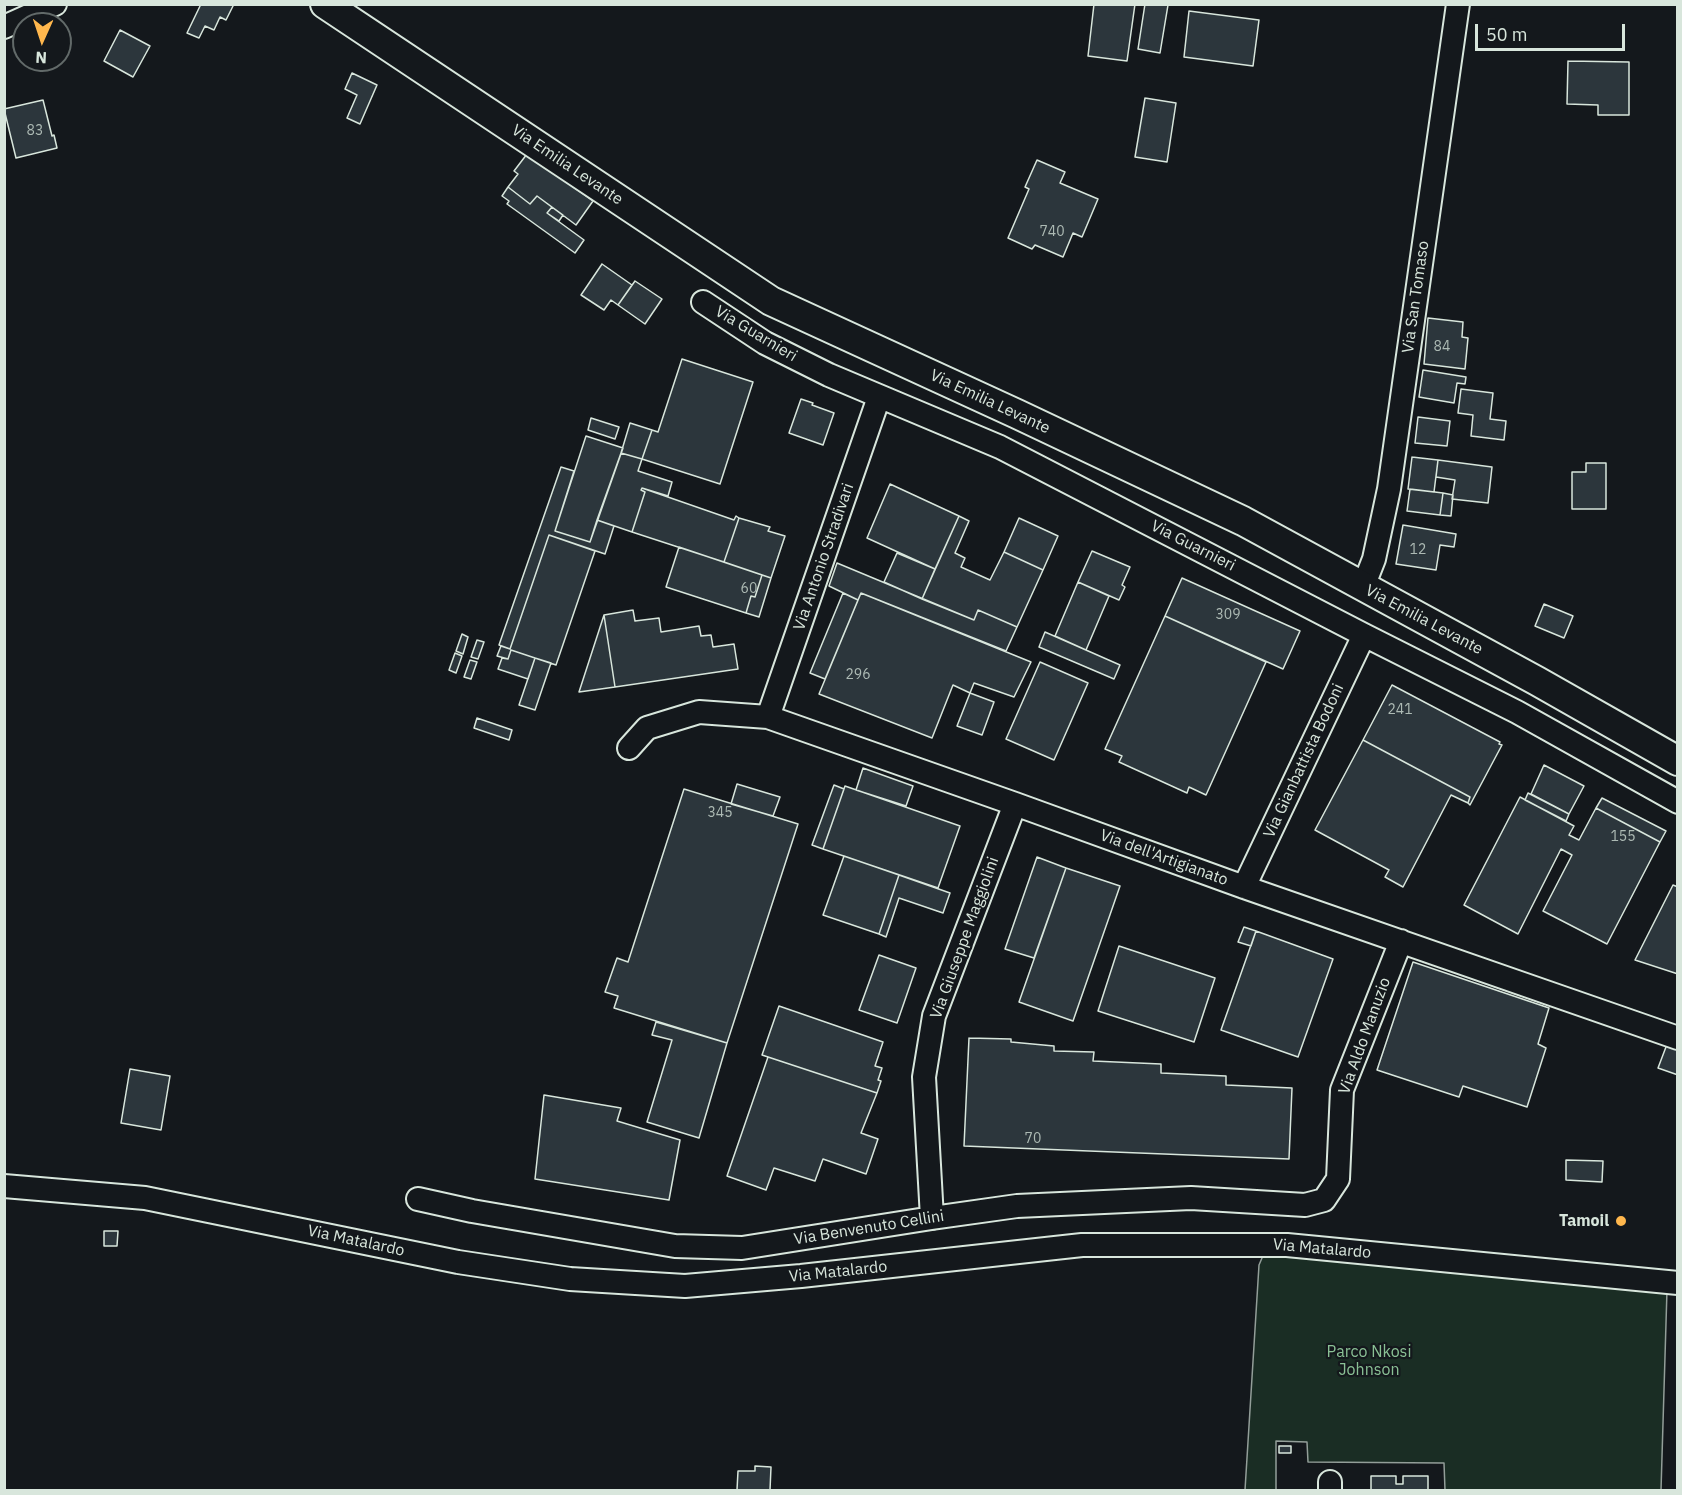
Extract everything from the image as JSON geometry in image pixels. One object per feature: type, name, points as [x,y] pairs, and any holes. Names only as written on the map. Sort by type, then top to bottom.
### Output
[{"type":"main road","name":"Via Emilia Levante","points":[[325,4],[771,301],[1243,521],[1537,681],[1677,761]]},
{"type":"street","points":[[4,27],[55,4]]},
{"type":"street","name":"Via San Tomaso","points":[[1363,587],[1374,559],[1389,489],[1458,4]]},
{"type":"street","name":"Via Guarnieri","points":[[703,302],[765,343],[829,375],[1000,447],[1517,712],[1677,802]]},
{"type":"street","name":"Via Antonio Stradivari","points":[[768,717],[879,397]]},
{"type":"street","name":"Via Gianbattista Bodoni","points":[[1244,887],[1364,635]]},
{"type":"street","name":"Via dell'Artigianato","points":[[629,748],[647,728],[699,712],[768,717],[1677,1038]]},
{"type":"street","name":"Via Giuseppe Maggiolini","points":[[932,1218],[924,1077],[934,1016],[1015,804]]},
{"type":"street","name":"Via Aldo Manuzio","points":[[1324,1200],[1338,1179],[1342,1090],[1401,941]]},
{"type":"street","name":"Via Matalardo","points":[[4,1186],[145,1198],[458,1262],[570,1279],[685,1286],[801,1276],[1082,1245],[1287,1245],[1677,1283]]},
{"type":"street","name":"Via Benvenuto Cellini","points":[[418,1199],[472,1211],[675,1246],[742,1248],[1017,1206],[1191,1198],[1305,1205],[1324,1200]]},
{"type":"green space","name":"Parco Nkosi Johnson","points":[[1265,1251],[1667,1290],[1661,1490],[1445,1490],[1444,1463],[1308,1462],[1307,1442],[1276,1441],[1276,1490],[1245,1490],[1259,1265]]},
{"type":"building","points":[[201,4],[234,4],[226,20],[220,17],[214,30],[205,26],[199,38],[187,33]]},
{"type":"building","points":[[1094,4],[1135,4],[1127,61],[1088,56]]},
{"type":"building","points":[[1145,4],[1168,5],[1160,53],[1138,49]]},
{"type":"building","points":[[1189,11],[1259,20],[1253,66],[1184,57]]},
{"type":"building","points":[[120,30],[150,46],[133,77],[104,61]]},
{"type":"building","points":[[1568,61],[1629,62],[1629,115],[1598,115],[1598,105],[1567,104]]},
{"type":"building","points":[[352,73],[377,85],[360,124],[347,118],[357,95],[345,89]]},
{"type":"building","points":[[1145,98],[1176,103],[1167,162],[1135,157]]},
{"type":"building","points":[[43,100],[57,148],[16,158],[4,109]]},
{"type":"building","points":[[527,154],[593,201],[576,225],[537,196],[530,204],[508,187],[518,174],[514,171]]},
{"type":"building","points":[[1037,160],[1065,172],[1060,183],[1098,199],[1082,237],[1073,233],[1063,257],[1035,245],[1032,249],[1008,238],[1029,189],[1025,187]]},
{"type":"building","points":[[508,187],[530,204],[537,196],[552,207],[547,213],[584,240],[575,253],[507,204],[509,201],[502,196]]},
{"type":"building","points":[[552,207],[563,215],[559,221],[547,213]]},
{"type":"building","points":[[602,264],[632,285],[618,305],[611,300],[604,310],[581,295]]},
{"type":"building","points":[[635,281],[662,299],[645,324],[618,305]]},
{"type":"building","points":[[1428,318],[1463,322],[1462,337],[1468,338],[1465,369],[1424,364]]},
{"type":"building","points":[[682,359],[753,382],[720,484],[642,459],[652,430],[658,432]]},
{"type":"building","points":[[1423,370],[1466,377],[1465,384],[1457,383],[1454,403],[1419,397]]},
{"type":"building","points":[[1461,389],[1493,393],[1490,419],[1506,421],[1504,440],[1471,436],[1473,415],[1458,413]]},
{"type":"building","points":[[801,399],[834,413],[823,445],[789,433]]},
{"type":"building","points":[[1418,417],[1450,421],[1447,446],[1415,443]]},
{"type":"building","points":[[591,418],[619,427],[615,439],[588,430]]},
{"type":"building","points":[[630,423],[652,430],[642,459],[621,453]]},
{"type":"building","points":[[586,436],[623,448],[590,542],[555,531]]},
{"type":"building","points":[[621,453],[642,459],[638,471],[672,482],[668,496],[642,488],[641,490],[645,492],[632,532],[597,520]]},
{"type":"building","points":[[1412,457],[1438,460],[1434,492],[1408,489]]},
{"type":"building","points":[[1438,460],[1492,467],[1488,503],[1452,499],[1455,480],[1436,477]]},
{"type":"building","points":[[1586,463],[1606,463],[1606,509],[1572,509],[1572,472],[1586,472]]},
{"type":"building","points":[[561,467],[574,471],[555,531],[590,542],[597,520],[614,526],[605,554],[549,535],[510,649],[499,645]]},
{"type":"building","points":[[890,484],[959,516],[935,569],[867,538]]},
{"type":"building","points":[[642,488],[734,520],[736,516],[739,518],[724,562],[632,532],[645,492],[641,490]]},
{"type":"building","points":[[1410,489],[1443,493],[1440,515],[1407,511]]},
{"type":"building","points":[[1443,493],[1453,495],[1451,516],[1440,515]]},
{"type":"building","points":[[959,516],[969,521],[955,553],[965,558],[961,567],[990,580],[1004,552],[1043,570],[1017,627],[978,610],[974,620],[922,599]]},
{"type":"building","points":[[739,518],[770,527],[768,531],[785,536],[771,578],[724,562]]},
{"type":"building","points":[[1019,518],[1058,536],[1043,570],[1004,552]]},
{"type":"building","points":[[1403,525],[1456,534],[1454,547],[1440,545],[1436,570],[1396,564]]},
{"type":"building","points":[[549,535],[595,551],[556,665],[511,650],[508,659],[497,656],[501,646],[510,649]]},
{"type":"building","points":[[679,547],[762,575],[755,597],[751,596],[746,613],[666,587]]},
{"type":"building","points":[[1092,551],[1130,567],[1122,585],[1125,587],[1119,600],[1078,582]]},
{"type":"building","points":[[897,553],[935,569],[922,599],[884,582]]},
{"type":"building","points":[[837,563],[974,620],[978,610],[1017,627],[1006,651],[861,593],[858,600],[829,586]]},
{"type":"building","points":[[762,575],[771,578],[759,617],[746,613],[751,596],[755,597]]},
{"type":"building","points":[[1182,578],[1300,631],[1283,669],[1165,616]]},
{"type":"building","points":[[1078,582],[1109,596],[1086,650],[1055,636]]},
{"type":"building","points":[[843,593],[858,600],[825,679],[810,673]]},
{"type":"building","points":[[861,593],[1031,662],[1014,697],[974,683],[970,693],[953,685],[932,738],[819,694]]},
{"type":"building","points":[[1544,604],[1573,616],[1564,638],[1535,626]]},
{"type":"building","points":[[633,610],[635,621],[659,618],[661,632],[699,626],[701,636],[711,635],[713,647],[734,644],[738,669],[615,687],[604,615]]},
{"type":"building","points":[[604,615],[615,687],[579,692]]},
{"type":"building","points":[[1165,616],[1266,662],[1206,795],[1189,787],[1187,793],[1119,762],[1122,756],[1105,749]]},
{"type":"building","points":[[1045,632],[1120,665],[1114,679],[1039,647]]},
{"type":"building","points":[[462,634],[468,637],[463,654],[456,651]]},
{"type":"building","points":[[477,640],[484,642],[478,659],[471,657]]},
{"type":"building","points":[[511,650],[535,658],[528,679],[498,669],[502,658],[508,659]]},
{"type":"building","points":[[455,653],[462,656],[456,673],[449,670]]},
{"type":"building","points":[[535,658],[551,663],[535,710],[519,705]]},
{"type":"building","points":[[470,660],[477,662],[471,679],[464,677]]},
{"type":"building","points":[[1040,662],[1088,683],[1054,760],[1006,739]]},
{"type":"building","points":[[1392,685],[1502,745],[1470,805],[1468,803],[1470,797],[1363,740]]},
{"type":"building","points":[[970,693],[994,702],[982,735],[957,726]]},
{"type":"building","points":[[477,718],[512,730],[509,740],[474,728]]},
{"type":"building","points":[[1363,740],[1470,797],[1468,803],[1451,795],[1403,887],[1385,877],[1389,870],[1315,830]]},
{"type":"building","points":[[1544,765],[1584,786],[1569,814],[1531,794]]},
{"type":"building","points":[[863,768],[913,786],[906,806],[856,790]]},
{"type":"building","points":[[737,784],[780,797],[773,816],[731,804]]},
{"type":"building","points":[[834,785],[844,789],[823,849],[812,845]]},
{"type":"building","points":[[845,786],[960,826],[938,888],[823,849]]},
{"type":"building","points":[[684,789],[798,824],[727,1043],[614,1008],[618,996],[605,992],[617,958],[628,962]]},
{"type":"building","points":[[1528,793],[1569,814],[1566,821],[1525,800]]},
{"type":"building","points":[[1520,797],[1574,826],[1569,835],[1579,840],[1596,808],[1660,842],[1607,944],[1543,911],[1572,855],[1561,849],[1518,934],[1464,905]]},
{"type":"building","points":[[1602,798],[1666,831],[1660,842],[1596,808]]},
{"type":"building","points":[[844,856],[899,875],[879,934],[823,915]]},
{"type":"building","points":[[1037,857],[1066,868],[1034,958],[1005,949]]},
{"type":"building","points":[[1066,868],[1120,886],[1073,1021],[1019,1002]]},
{"type":"building","points":[[899,875],[950,893],[943,913],[899,898],[886,937],[879,934]]},
{"type":"building","points":[[1673,885],[1678,887],[1678,974],[1635,960]]},
{"type":"building","points":[[1244,927],[1256,931],[1251,946],[1238,942]]},
{"type":"building","points":[[1256,931],[1333,959],[1298,1057],[1221,1030]]},
{"type":"building","points":[[1119,946],[1215,978],[1194,1042],[1098,1011]]},
{"type":"building","points":[[879,955],[916,968],[897,1023],[859,1010]]},
{"type":"building","points":[[1413,962],[1549,1008],[1538,1044],[1546,1048],[1527,1107],[1463,1086],[1459,1097],[1377,1070]]},
{"type":"building","points":[[779,1006],[883,1042],[875,1066],[882,1068],[877,1093],[762,1055]]},
{"type":"building","points":[[656,1022],[727,1043],[699,1138],[647,1122],[672,1040],[652,1035]]},
{"type":"building","points":[[969,1038],[1011,1039],[1011,1042],[1054,1046],[1054,1051],[1094,1052],[1093,1061],[1161,1064],[1161,1073],[1226,1076],[1226,1085],[1292,1088],[1289,1159],[964,1146]]},
{"type":"building","points":[[1669,1039],[1678,1042],[1678,1075],[1658,1068]]},
{"type":"building","points":[[768,1057],[877,1093],[861,1133],[878,1139],[866,1174],[823,1159],[815,1181],[774,1168],[766,1190],[727,1176]]},
{"type":"building","points":[[130,1069],[170,1076],[161,1130],[121,1123]]},
{"type":"building","points":[[544,1095],[621,1108],[617,1121],[680,1140],[669,1200],[535,1179]]},
{"type":"building","points":[[1566,1160],[1603,1161],[1602,1182],[1566,1180]]},
{"type":"building","points":[[104,1231],[118,1231],[117,1246],[104,1246]]},
{"type":"building","points":[[1279,1446],[1291,1446],[1291,1453],[1279,1453]]},
{"type":"building","points":[[755,1466],[771,1467],[770,1490],[737,1490],[738,1471],[755,1471]]},
{"type":"building","points":[[1371,1476],[1396,1476],[1396,1484],[1403,1484],[1403,1476],[1428,1476],[1428,1490],[1371,1490]]},
{"type":"place","name":"Tamoil","points":[[1621,1221]]}]
